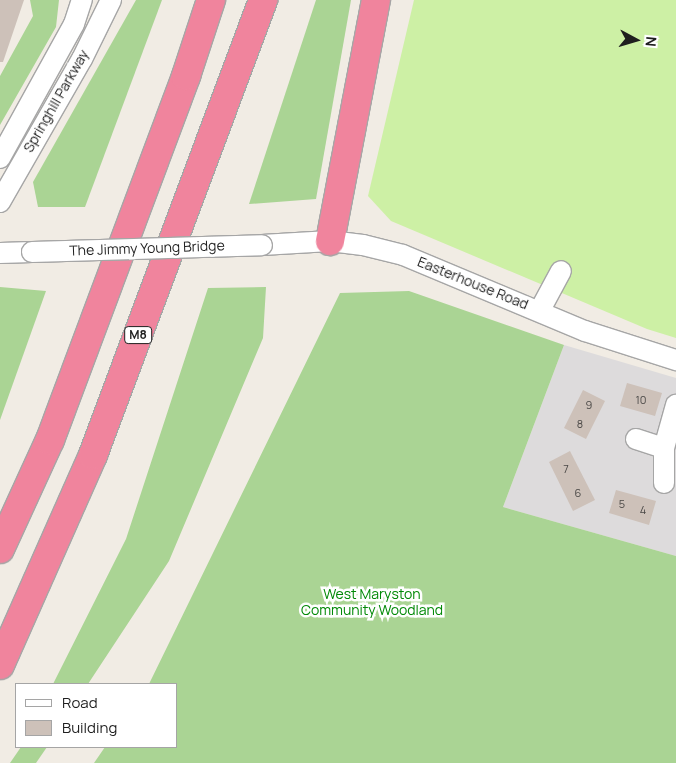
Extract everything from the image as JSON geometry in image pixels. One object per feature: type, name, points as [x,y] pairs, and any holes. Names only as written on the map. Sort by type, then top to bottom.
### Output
[{"type":"highway","points":[[0,548],[50,440],[186,76],[211,0]]},
{"type":"highway","name":"M8","points":[[0,665],[93,455],[263,0]]},
{"type":"highway","points":[[330,241],[376,0]]},
{"type":"street","name":"Springhill Parkway","points":[[0,158],[74,24],[82,0]]},
{"type":"street","name":"Springhill Parkway","points":[[0,202],[82,59],[111,0]]},
{"type":"street","name":"Easterhouse Road","points":[[262,245],[330,241],[363,244],[402,254],[540,310],[585,331],[676,360]]},
{"type":"street","name":"The Jimmy Young Bridge","points":[[0,253],[262,245]]},
{"type":"street","points":[[540,310],[561,271]]},
{"type":"street","points":[[664,483],[664,448],[676,404]]},
{"type":"street","points":[[636,439],[664,448]]},
{"type":"shaded area","points":[[564,345],[676,378],[676,556],[503,507]]},
{"type":"green space","points":[[30,0],[59,0],[56,27],[0,125],[0,76],[33,16]]},
{"type":"green space","points":[[136,0],[162,0],[85,207],[38,207],[33,182]]},
{"type":"green space","points":[[316,0],[351,0],[316,199],[249,204]]},
{"type":"green space","points":[[414,0],[676,0],[676,338],[647,329],[391,221],[368,196]]},
{"type":"green space","points":[[0,287],[46,291],[0,420]]},
{"type":"green space","points":[[266,287],[263,338],[169,561],[89,683],[54,683],[126,539],[208,288]]},
{"type":"green space","name":"West Maryston Community Woodland","points":[[409,291],[564,345],[503,507],[676,556],[676,763],[94,763],[104,748],[178,748],[178,683],[149,683],[340,293]]},
{"type":"green space","points":[[20,748],[46,748],[36,763],[10,763]]},
{"type":"building","points":[[0,0],[24,0],[3,62],[0,62]]},
{"type":"building","points":[[627,383],[662,393],[655,416],[620,406]]},
{"type":"building","points":[[583,390],[605,401],[586,439],[564,428]]},
{"type":"building","points":[[570,451],[595,500],[573,511],[549,462]]},
{"type":"building","points":[[616,490],[656,501],[649,525],[609,513]]}]
